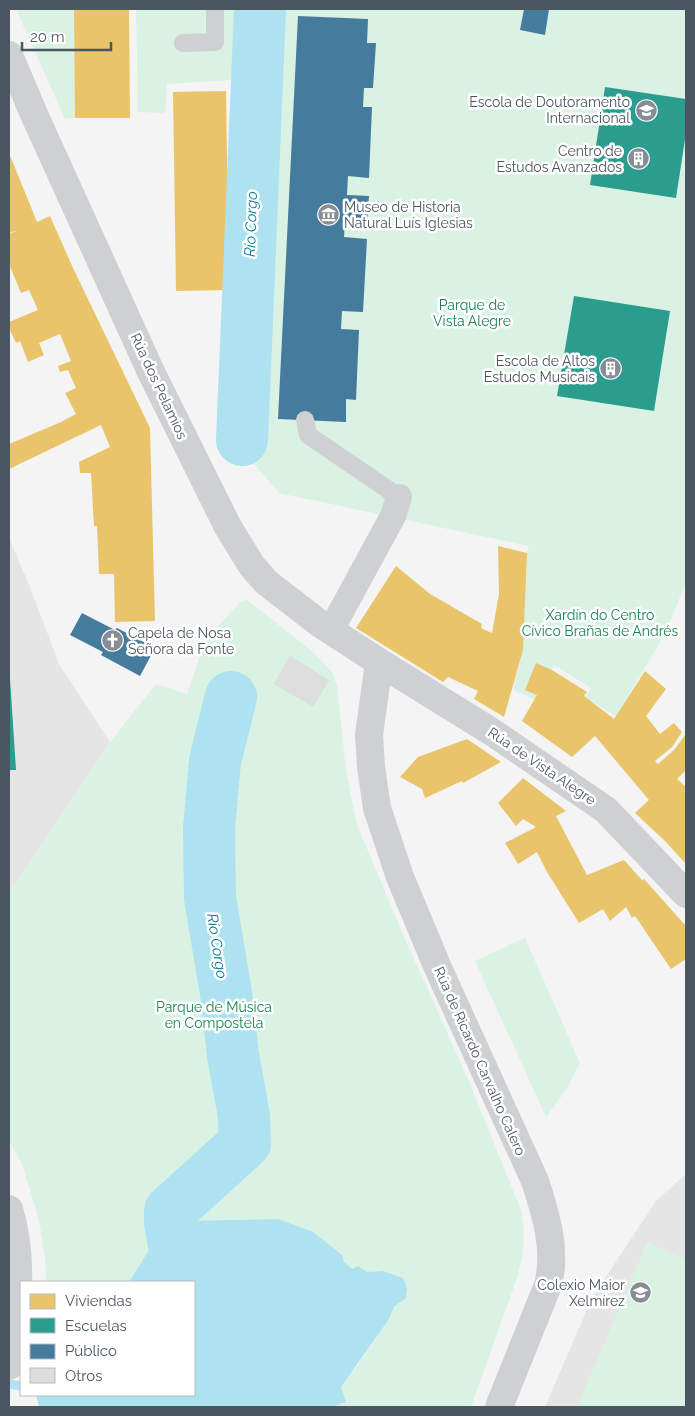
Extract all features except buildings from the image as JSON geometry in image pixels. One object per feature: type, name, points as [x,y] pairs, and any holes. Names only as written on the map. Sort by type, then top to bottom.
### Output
[{"type":"street","name":"Rúa dos Pelamios","points":[[9,55],[151,372],[239,546],[252,566],[266,582],[331,630],[379,662]]},
{"type":"street","points":[[331,630],[358,565],[393,516],[400,497]]},
{"type":"street","name":"Rúa de Vista Alegre","points":[[379,662],[492,732],[606,810],[686,894]]},
{"type":"street","name":"Rúa de Ricardo Carvalho Calero","points":[[379,662],[369,735],[370,767],[376,808],[400,877],[438,968],[535,1182],[549,1231],[552,1257],[548,1285],[499,1407]]},
{"type":"street","points":[[371,712],[404,678]]},
{"type":"street","points":[[9,1209],[17,1244],[19,1276],[16,1320],[9,1366]]},
{"type":"lane","points":[[183,43],[215,42],[215,9]]},
{"type":"lane","points":[[304,420],[308,435],[400,497]]},
{"type":"shaded area","points":[[9,538],[59,664],[110,742],[9,893]]},
{"type":"shaded area","name":"Colexio Maior Xelmírez","points":[[686,1174],[686,1407],[545,1407],[592,1298],[656,1201]]},
{"type":"green space","points":[[16,9],[74,9],[75,118],[65,119]]},
{"type":"green space","points":[[136,9],[254,9],[250,79],[167,84],[165,113],[138,112]]},
{"type":"green space","name":"Parque de Vista Alegre","points":[[273,9],[686,9],[686,582],[665,634],[629,694],[618,717],[585,698],[591,688],[554,665],[536,700],[513,690],[523,650],[527,553],[529,546],[279,493],[251,460],[262,191]]},
{"type":"green space","name":"Parque de Música en Compostela","points":[[247,600],[312,651],[332,672],[337,686],[346,771],[357,825],[405,939],[468,1079],[521,1210],[524,1229],[523,1252],[518,1275],[471,1407],[331,1407],[341,1387],[389,1319],[394,1307],[402,1302],[403,1278],[383,1271],[367,1272],[352,1269],[278,1219],[183,1221],[162,1229],[130,1281],[46,1281],[45,1257],[39,1220],[22,1164],[9,1141],[9,893],[110,742],[156,684],[187,694],[205,641],[241,601]]},
{"type":"green space","points":[[525,938],[580,1063],[566,1090],[546,1117],[475,961]]},
{"type":"green space","name":"Colexio Maior Xelmírez","points":[[647,1242],[686,1259],[686,1407],[577,1407]]},
{"type":"water","points":[[278,1219],[313,1232],[342,1255],[344,1262],[352,1269],[358,1266],[367,1272],[383,1271],[403,1278],[407,1288],[406,1298],[394,1307],[389,1319],[341,1387],[346,1402],[331,1407],[39,1407],[36,1396],[195,1396],[195,1281],[130,1281],[162,1229],[170,1223],[183,1221]]},
{"type":"waterway","name":"Río Corgo","points":[[242,440],[260,9]]},
{"type":"waterway","name":"Río Corgo","points":[[181,1281],[170,1223],[170,1211],[245,1143],[244,1116],[210,898],[209,828],[215,761],[231,697]]},
{"type":"waterway","name":"Río Corgo","points":[[9,1384],[20,1386]]},
{"type":"place","name":"Escola de Doutoramento Internacional","points":[[646,110]]},
{"type":"place","name":"Centro de Estudos Avanzados","points":[[638,159]]},
{"type":"place","name":"Museo de Historia Natural Luís Iglesias","points":[[328,215]]},
{"type":"place","name":"Escola de Altos Estudos Musicais","points":[[611,369]]},
{"type":"place","name":"Capela de Nosa Señora da Fonte","points":[[112,641]]},
{"type":"place","name":"Colexio Maior Xelmírez","points":[[641,1293]]},
{"type":"park label","name":"Xardín do Centro Cívico Brañas de Andrés","points":[[600,624]]}]
